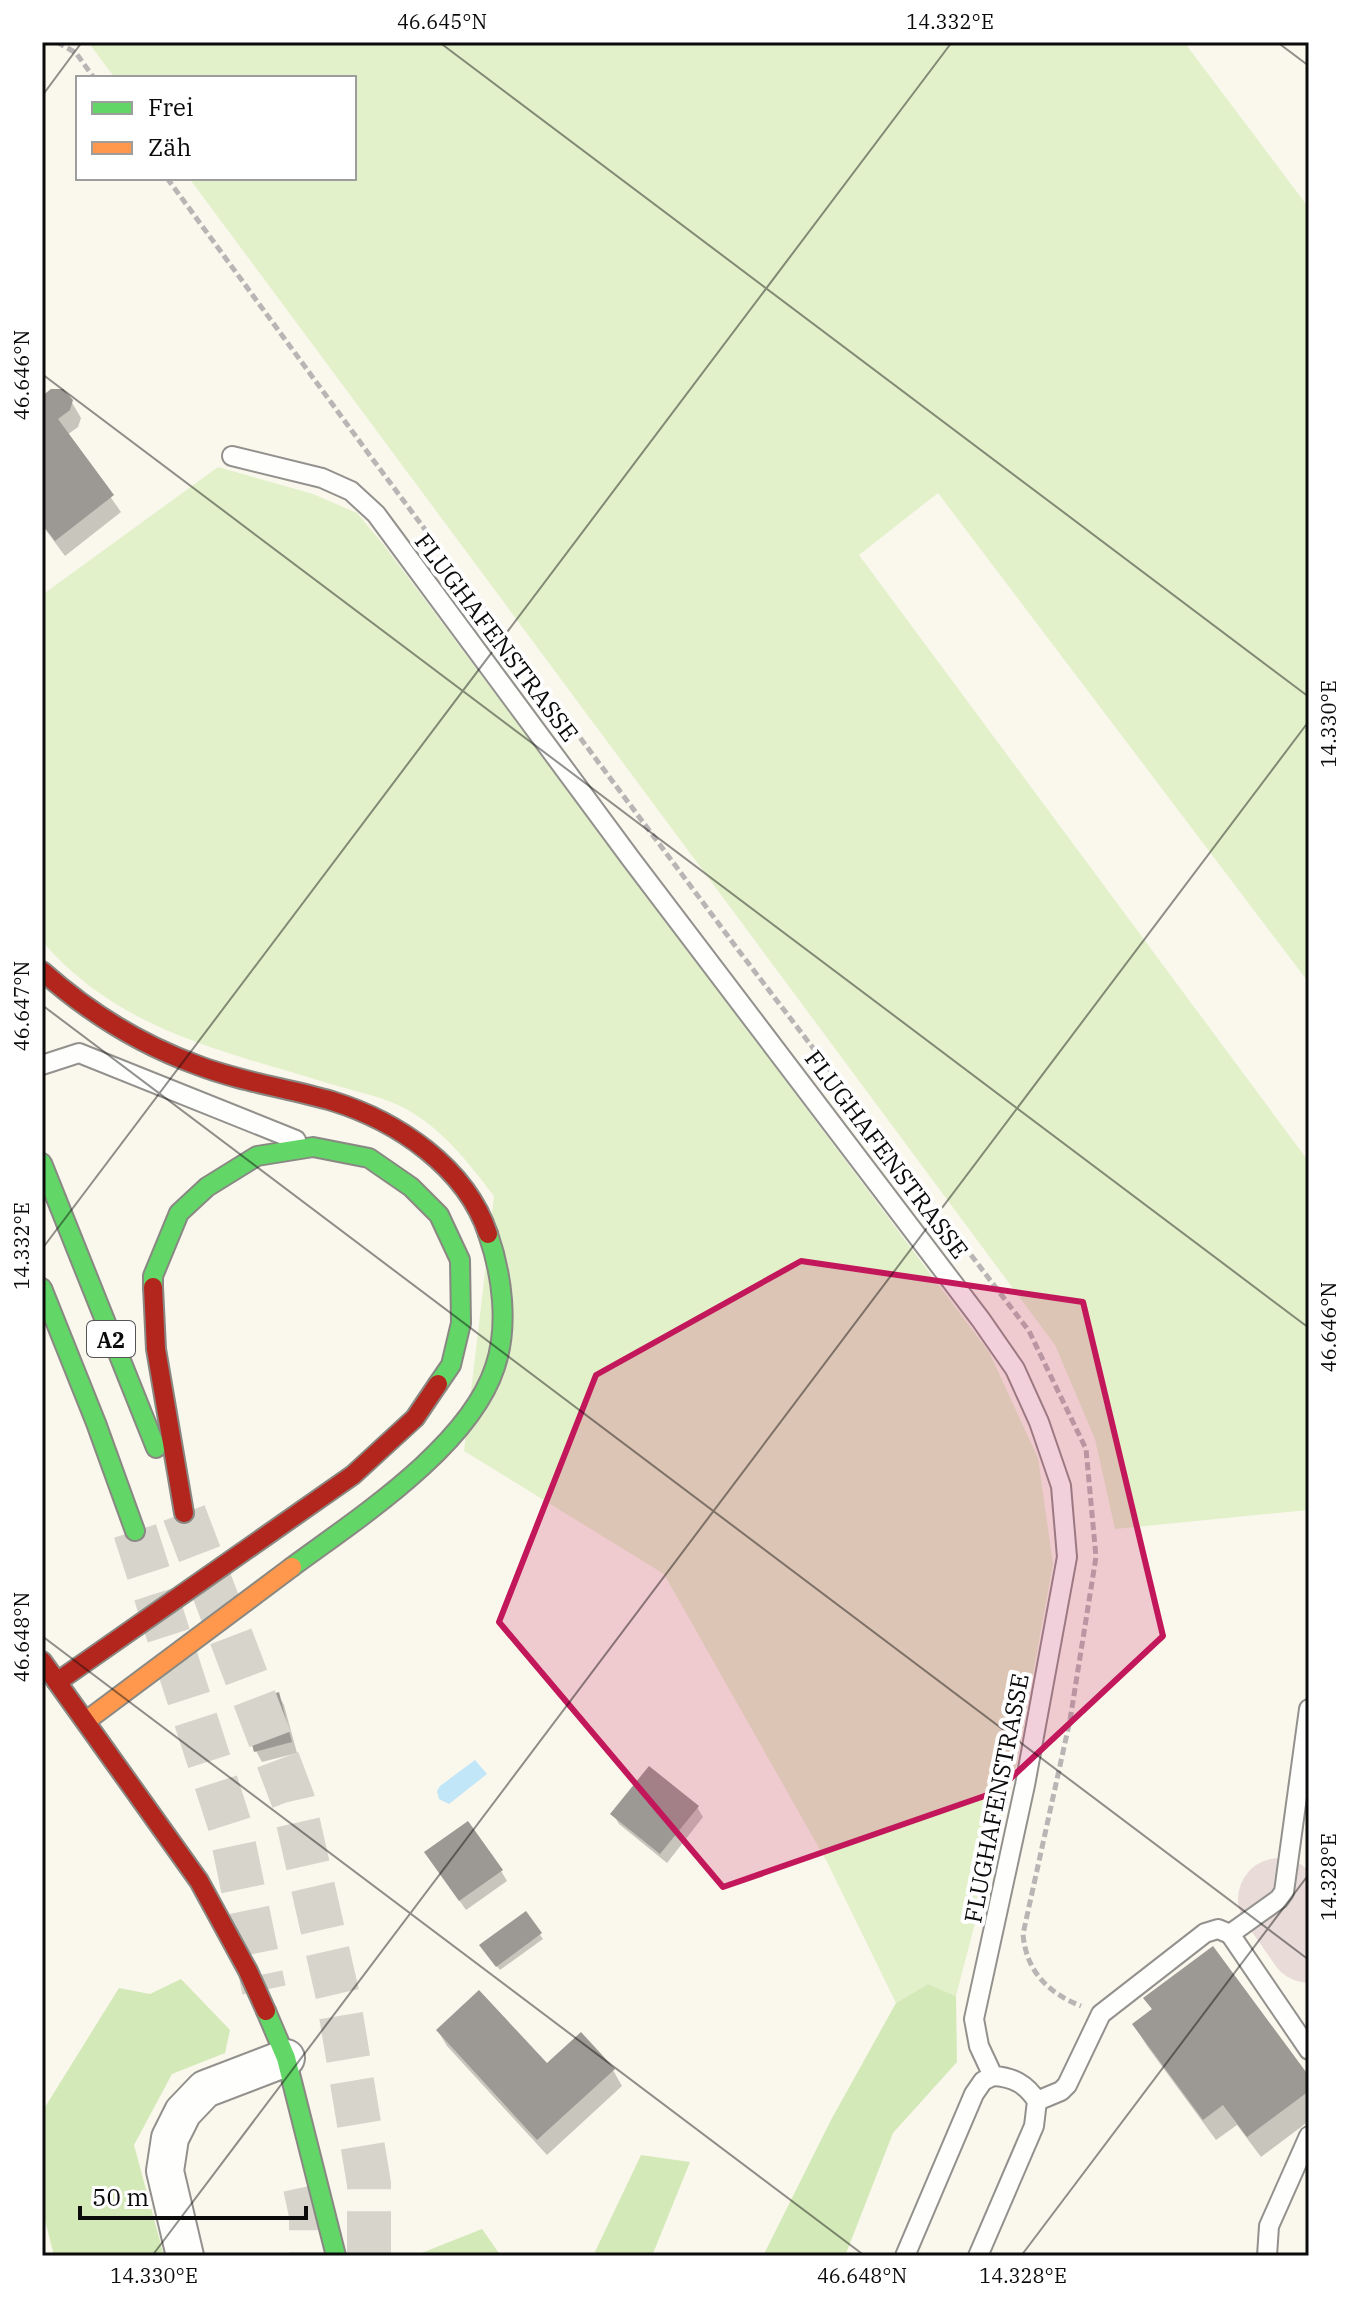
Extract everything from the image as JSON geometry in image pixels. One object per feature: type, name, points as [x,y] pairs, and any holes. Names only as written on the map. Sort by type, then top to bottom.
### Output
[{"type":"main road","points":[[42,971],[59,987],[125,1034],[191,1063],[254,1084],[343,1105],[393,1127],[435,1155],[463,1186],[484,1221],[499,1269],[503,1327],[493,1375],[467,1417],[421,1465],[379,1503],[86,1721]]},
{"type":"main road","points":[[57,1682],[353,1475],[415,1418],[451,1365],[461,1323],[460,1260],[439,1215],[411,1187],[369,1158],[313,1147]]},
{"type":"main road","name":"A2","points":[[42,1163],[184,1513],[156,1349],[153,1276],[179,1213],[207,1187],[257,1156],[313,1147]]},
{"type":"main road","name":"A2","points":[[42,1288],[135,1531]]},
{"type":"main road","points":[[42,1661],[199,1881],[248,1971],[286,2058],[336,2256]]},
{"type":"street","points":[[185,2256],[165,2171],[170,2138],[183,2112],[205,2089],[286,2058]]},
{"type":"lane","name":"FLUGHAFENSTRASSE","points":[[232,456],[322,478],[351,491],[376,514],[1015,1369],[1039,1422],[1061,1486],[1067,1557],[1025,1785],[974,2019],[979,2046],[993,2076]]},
{"type":"lane","points":[[42,1065],[79,1053],[313,1147]]},
{"type":"lane","points":[[1230,1934],[1279,1899],[1284,1892],[1309,1709]]},
{"type":"lane","points":[[1037,2101],[1061,2091],[1067,2085],[1101,2014],[1205,1933],[1218,1929],[1230,1934],[1309,2050]]},
{"type":"lane","points":[[905,2256],[974,2094],[983,2081],[993,2076],[1006,2076],[1021,2083],[1037,2101],[1034,2126],[978,2256]]},
{"type":"lane","points":[[1267,2256],[1269,2226],[1309,2136]]},
{"type":"path","points":[[57,42],[76,53],[93,76]]},
{"type":"path","points":[[168,180],[710,913],[1029,1331],[1086,1449],[1096,1557],[1070,1720],[1023,1934],[1031,1967],[1048,1988],[1071,2003],[1101,2014]]},
{"type":"highlighted area","points":[[801,1261],[1083,1302],[1163,1636],[996,1792],[723,1887],[499,1622],[596,1375]]},
{"type":"green space","points":[[88,42],[1184,42],[1309,208],[1309,983],[938,493],[859,555],[1309,1162],[1309,1510],[1115,1529],[1095,1439],[1055,1345],[190,180],[356,180],[356,76],[114,76]]},
{"type":"green space","points":[[218,467],[313,494],[357,513],[989,1352],[1038,1458],[1053,1564],[1017,1762],[956,1996],[928,1984],[896,2003],[827,1862],[664,1574],[464,1451],[494,1196],[463,1157],[426,1122],[398,1105],[210,1047],[138,1016],[104,996],[72,971],[42,941],[42,595]]},
{"type":"green space","points":[[181,1979],[230,2030],[225,2053],[172,2074],[134,2145],[164,2256],[54,2256],[42,2208],[42,2112],[119,1988],[150,1994]]},
{"type":"green space","points":[[928,1984],[956,1996],[957,2062],[893,2133],[845,2256],[763,2256],[831,2120],[896,2003]]},
{"type":"green space","points":[[641,2155],[690,2162],[652,2256],[593,2256]]},
{"type":"green space","points":[[482,2229],[501,2256],[414,2256]]},
{"type":"water","points":[[475,1760],[487,1774],[449,1804],[439,1799],[437,1791],[440,1786]]},
{"type":"building","points":[[51,389],[63,389],[73,400],[70,410],[58,419],[114,495],[55,541],[42,524],[42,396]]},
{"type":"building","points":[[279,1692],[292,1742],[254,1752],[241,1705]]},
{"type":"building","points":[[649,1766],[699,1806],[660,1854],[610,1814]]},
{"type":"building","points":[[468,1821],[503,1870],[459,1901],[424,1852]]},
{"type":"building","points":[[526,1911],[542,1933],[496,1967],[479,1945]]},
{"type":"building","points":[[1213,1946],[1309,2076],[1309,2091],[1247,2137],[1223,2105],[1203,2120],[1132,2024],[1152,2009],[1143,1998]]},
{"type":"building","points":[[479,1990],[547,2063],[581,2032],[615,2069],[537,2140],[436,2030]]},
{"type":"taxiway","points":[[1279,1899],[1309,1942]]},
{"type":"tunnel","points":[[184,1513],[293,1800],[338,1997],[369,2184],[369,2256]]},
{"type":"tunnel","points":[[135,1531],[230,1826],[264,1990]]},
{"type":"tunnel","points":[[305,2187],[311,2215],[311,2256]]},
{"type":"traffic: fast","points":[[153,1287],[153,1276],[179,1213],[207,1187],[257,1156],[313,1147],[369,1158],[411,1187],[439,1215],[460,1260],[461,1323],[451,1365],[438,1384]]},
{"type":"traffic: fast","points":[[42,1163],[156,1448]]},
{"type":"traffic: fast","points":[[292,1567],[408,1479],[461,1425],[481,1397],[495,1367],[503,1317],[497,1266],[488,1234]]},
{"type":"traffic: fast","points":[[42,1288],[135,1531]]},
{"type":"traffic: fast","points":[[266,2011],[286,2058],[336,2256]]},
{"type":"traffic: slow","points":[[86,1721],[292,1567]]},
{"type":"traffic: jam","points":[[42,971],[115,1026],[176,1057],[230,1076],[332,1101],[404,1134],[446,1168],[463,1188],[478,1210],[488,1234]]},
{"type":"traffic: jam","points":[[153,1287],[156,1349],[184,1513]]},
{"type":"traffic: jam","points":[[57,1682],[353,1475],[415,1418],[438,1384]]},
{"type":"traffic: jam","points":[[42,1661],[199,1881],[266,2011]]}]
